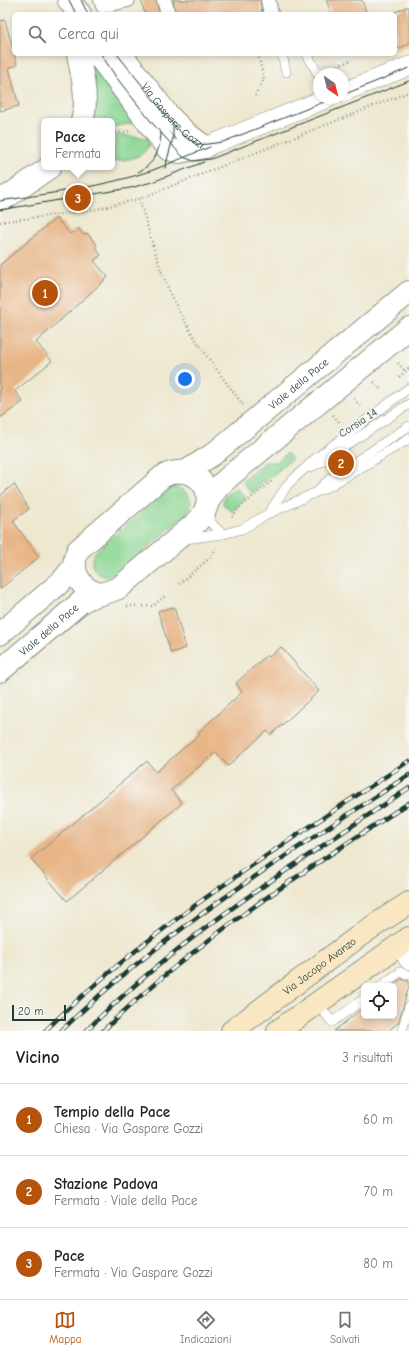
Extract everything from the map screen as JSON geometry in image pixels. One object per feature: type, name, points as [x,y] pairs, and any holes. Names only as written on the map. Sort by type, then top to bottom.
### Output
[{"type":"main road","name":"Via Jacopo Avanzo","points":[[232,1031],[360,935],[409,903]]},
{"type":"main road","points":[[278,1031],[317,1003],[406,947]]},
{"type":"street","points":[[101,0],[103,6],[128,0]]},
{"type":"street","points":[[164,0],[167,12]]},
{"type":"street","points":[[268,0],[271,12]]},
{"type":"street","points":[[78,56],[85,92],[83,118]]},
{"type":"street","name":"Via Gaspare Gozzi","points":[[98,56],[168,149],[179,152],[204,147]]},
{"type":"street","name":"Via Gaspare Gozzi","points":[[122,56],[168,115],[186,133],[204,147]]},
{"type":"street","points":[[349,90],[409,66]]},
{"type":"street","points":[[204,147],[313,104]]},
{"type":"street","points":[[4,198],[46,170]]},
{"type":"street","name":"Viale della Pace","points":[[0,634],[63,580],[75,565],[76,555],[81,547],[158,480],[170,473],[185,472],[212,455],[409,292]]},
{"type":"street","name":"Viale della Pace","points":[[0,671],[81,602],[88,598],[120,587],[175,541],[198,521],[218,488],[235,472],[409,328]]},
{"type":"street","points":[[185,472],[198,479],[205,487],[209,502]]},
{"type":"street","points":[[75,565],[77,577],[84,586],[93,592],[102,594]]},
{"type":"lane","points":[[282,56],[286,72]]},
{"type":"lane","points":[[308,56],[315,68]]},
{"type":"lane","points":[[268,514],[288,484],[299,473],[316,458],[409,388]]},
{"type":"lane","name":"Corsia 14","points":[[299,473],[321,462],[409,404]]},
{"type":"lane","points":[[312,494],[331,478],[409,426]]},
{"type":"lane","points":[[175,541],[223,534],[242,529],[268,514],[330,486],[409,440]]},
{"type":"lane","points":[[209,502],[209,519],[223,534]]},
{"type":"lane","points":[[385,983],[400,972],[409,975]]},
{"type":"lane","points":[[317,1003],[332,1022],[361,1001]]},
{"type":"lane","points":[[402,1031],[409,1006]]},
{"type":"path","points":[[255,96],[264,79],[258,56]]},
{"type":"path","points":[[0,222],[93,210],[139,199],[207,170],[409,92]]},
{"type":"path","points":[[139,199],[162,271],[178,311],[201,348],[247,410]]},
{"type":"path","points":[[397,362],[405,372]]},
{"type":"path","points":[[374,381],[382,391]]},
{"type":"path","points":[[354,398],[362,408]]},
{"type":"path","points":[[333,415],[341,424]]},
{"type":"path","points":[[179,584],[213,554]]},
{"type":"green space","points":[[89,56],[90,56],[139,122],[115,126],[115,118],[89,118]]},
{"type":"green space","points":[[116,135],[149,138],[149,144],[142,154],[124,160],[115,161]]},
{"type":"green space","points":[[287,453],[292,459],[251,493],[242,481],[265,462],[277,462]]},
{"type":"green space","points":[[236,487],[246,499],[232,511],[225,507],[223,502],[226,495]]},
{"type":"green space","points":[[172,488],[177,488],[188,495],[191,503],[189,512],[118,573],[106,577],[98,573],[93,567],[92,563],[92,559],[96,551]]},
{"type":"building","points":[[141,0],[156,0],[159,12],[144,12]]},
{"type":"building","points":[[173,0],[260,0],[262,12],[176,12]]},
{"type":"building","points":[[326,0],[362,0],[366,12],[331,12]]},
{"type":"building","points":[[409,6],[409,44],[397,49],[397,12],[395,12]]},
{"type":"building","points":[[5,20],[12,46],[12,56],[15,56],[17,65],[9,68],[19,106],[0,111],[0,21]]},
{"type":"building","points":[[56,218],[70,234],[78,228],[84,235],[87,233],[97,245],[95,247],[101,255],[94,261],[108,277],[36,342],[52,361],[15,391],[23,402],[0,418],[0,265]]},
{"type":"building","points":[[14,484],[29,509],[13,521],[39,557],[0,589],[0,496]]},
{"type":"building","points":[[174,607],[186,648],[171,653],[158,611]]},
{"type":"building","points":[[281,647],[319,691],[271,735],[267,731],[228,766],[216,752],[171,790],[182,803],[67,901],[31,859],[147,761],[156,772],[200,734],[199,732],[242,692],[236,683],[267,655],[269,657]]},
{"type":"building","points":[[401,979],[409,981],[409,986],[398,1023],[388,1031],[334,1031],[361,1009],[361,1019],[397,1019],[397,983],[395,983]]},
{"type":"tram line","points":[[69,0],[75,12]]},
{"type":"tram line","points":[[81,0],[87,12]]},
{"type":"tram line","points":[[102,56],[116,77],[153,124],[183,157],[194,161],[211,159],[409,81]]},
{"type":"tram line","points":[[119,56],[173,124],[186,138],[200,145],[223,142],[319,104]]},
{"type":"tram line","points":[[349,93],[409,68]]},
{"type":"tram line","points":[[165,168],[173,138],[173,124]]},
{"type":"tram line","points":[[138,172],[149,165],[156,156],[161,133]]},
{"type":"tram line","points":[[0,201],[77,189],[116,181],[153,170],[210,147]]},
{"type":"tram line","points":[[0,210],[130,188],[152,182],[204,162]]},
{"type":"railway","points":[[45,1031],[86,992],[174,921],[220,887],[409,761]]},
{"type":"railway","points":[[61,1031],[101,994],[185,926],[273,864],[409,775]]},
{"type":"railway","points":[[86,1031],[123,996],[200,932],[283,873],[409,788]]},
{"type":"railway","points":[[103,1031],[138,998],[212,938],[289,882],[409,803]]},
{"type":"place","name":"Pace","points":[[78,198]]},
{"type":"place","name":"Tempio della Pace","points":[[45,293]]},
{"type":"place","name":"Stazione Padova","points":[[341,463]]}]
